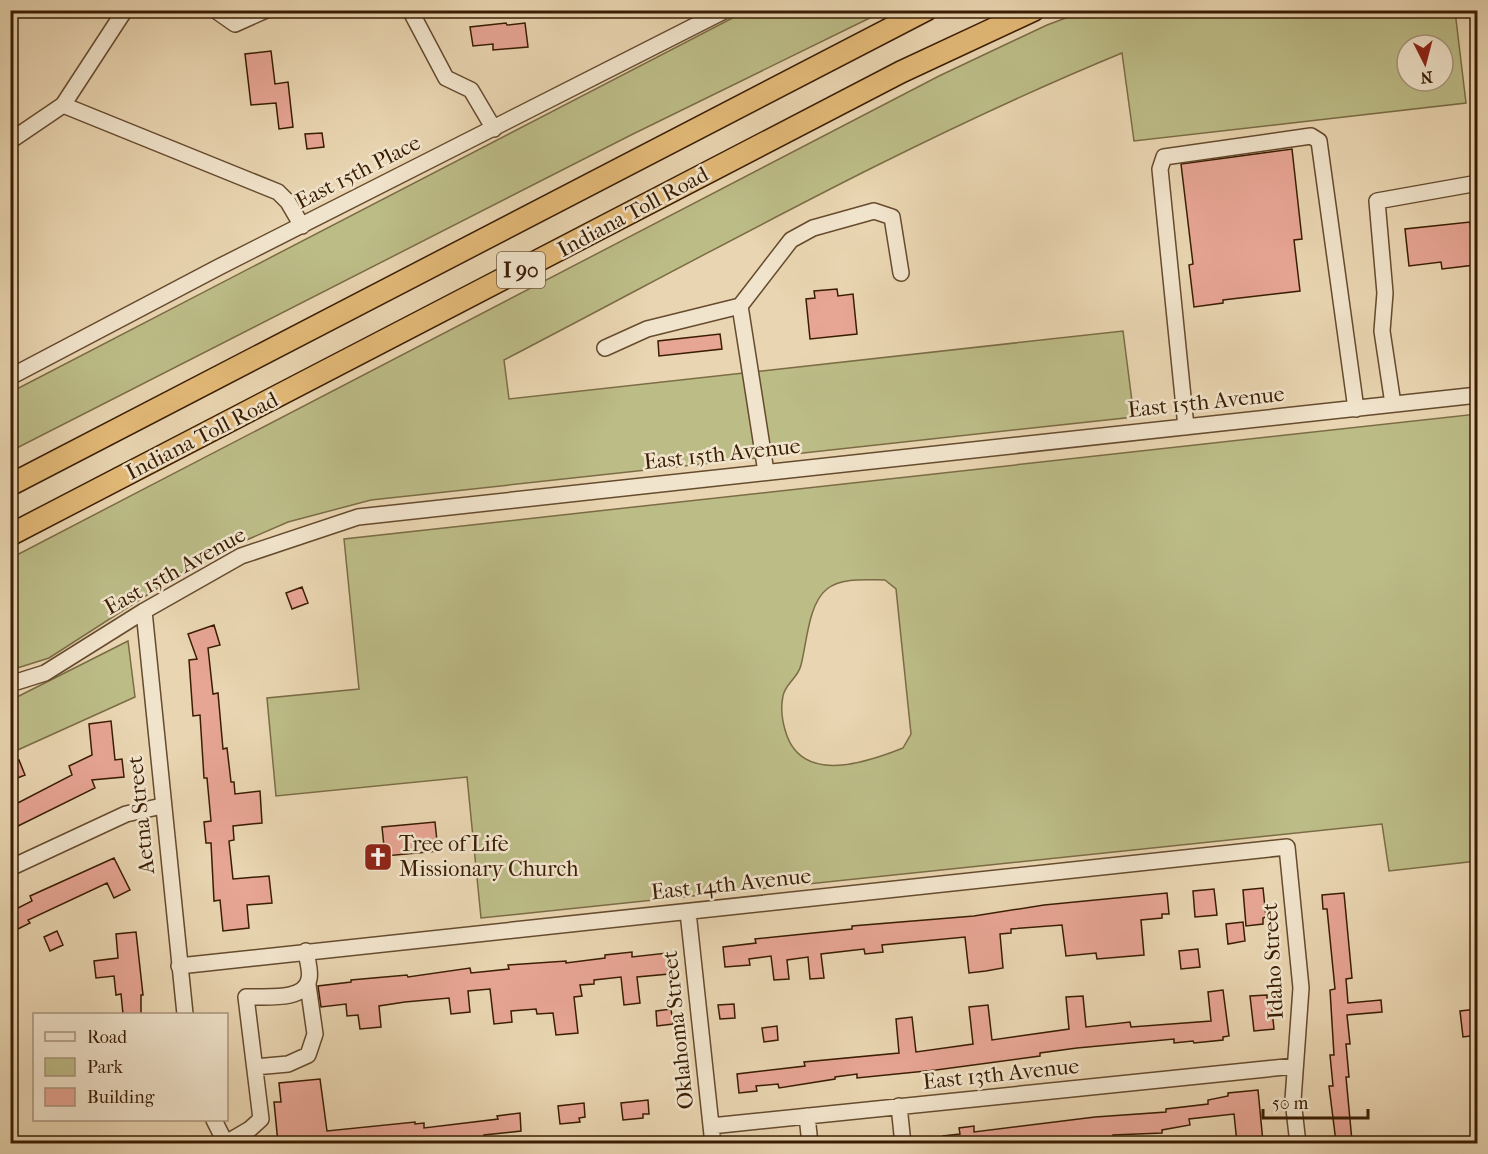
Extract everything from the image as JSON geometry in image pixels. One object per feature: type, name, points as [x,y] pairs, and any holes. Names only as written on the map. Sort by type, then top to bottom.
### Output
[{"type":"highway","name":"Indiana Toll Road","points":[[10,485],[926,10]]},
{"type":"highway","name":"Indiana Toll Road","points":[[10,535],[901,72],[1034,10]]},
{"type":"street","points":[[10,141],[63,105],[125,10]]},
{"type":"street","points":[[215,10],[235,24],[266,10]]},
{"type":"street","points":[[410,10],[446,78],[471,90],[494,129]]},
{"type":"street","name":"East 15th Place","points":[[10,377],[726,10]]},
{"type":"street","points":[[63,105],[278,192],[288,202],[302,226]]},
{"type":"street","points":[[1186,427],[1160,169],[1164,157],[1311,136],[1319,141],[1345,316],[1356,409]]},
{"type":"street","points":[[1393,404],[1382,331],[1385,293],[1377,201],[1478,183]]},
{"type":"street","points":[[605,348],[646,329],[740,306],[791,240],[813,228],[874,211],[892,217],[901,273]]},
{"type":"street","points":[[740,306],[766,472]]},
{"type":"street","name":"East 15th Avenue","points":[[10,684],[45,673],[241,556],[358,516],[1478,395]]},
{"type":"street","name":"Aetna Street","points":[[144,612],[185,1013]]},
{"type":"street","points":[[10,868],[126,814],[162,806]]},
{"type":"street","name":"East 14th Avenue","points":[[179,966],[1287,847]]},
{"type":"street","name":"Idaho Street","points":[[1287,847],[1301,988],[1293,1112],[1298,1143]]},
{"type":"street","name":"Oklahoma Street","points":[[688,912],[713,1143]]},
{"type":"street","points":[[255,1067],[288,1064],[308,1055],[315,1034],[306,951]]},
{"type":"street","points":[[215,1121],[226,1143],[250,1129],[261,1119],[246,997],[295,994],[308,985]]},
{"type":"street","name":"East 13th Avenue","points":[[711,1126],[1295,1066]]},
{"type":"street","points":[[900,1107],[903,1143]]},
{"type":"street","points":[[807,1116],[810,1143]]},
{"type":"green space","points":[[1087,10],[1455,11],[1466,103],[1134,141],[1122,53],[1042,87],[886,161],[504,360],[509,399],[1123,331],[1134,417],[371,500],[288,522],[203,559],[49,658],[11,670],[11,558],[939,76],[1047,25]]},
{"type":"green space","points":[[746,11],[884,11],[633,134],[11,451],[11,392]]},
{"type":"green space","points":[[1477,414],[1477,861],[1389,871],[1382,824],[481,918],[467,777],[276,796],[267,698],[359,689],[344,539]],"holes":[[[885,580],[896,589],[911,734],[903,748],[873,759],[839,765],[822,765],[808,760],[796,751],[787,736],[782,706],[784,692],[801,665],[809,624],[816,604],[827,589],[847,581]]]},
{"type":"green space","points":[[128,641],[135,697],[11,753],[11,700]]},
{"type":"building","points":[[506,23],[507,25],[525,23],[528,47],[493,50],[493,44],[473,46],[470,27]]},
{"type":"building","points":[[271,51],[275,84],[288,82],[293,127],[279,129],[276,103],[251,105],[245,54]]},
{"type":"building","points":[[322,133],[324,147],[307,149],[305,134]]},
{"type":"building","points":[[1292,149],[1302,239],[1294,240],[1300,291],[1223,300],[1223,303],[1194,307],[1189,265],[1193,264],[1181,164]]},
{"type":"building","points":[[1470,222],[1475,265],[1442,269],[1441,262],[1409,266],[1405,229]]},
{"type":"building","points":[[837,289],[838,296],[853,294],[857,334],[810,339],[806,299],[815,298],[814,291]]},
{"type":"building","points":[[720,334],[722,349],[659,356],[658,341]]},
{"type":"building","points":[[302,587],[308,603],[292,609],[286,593]]},
{"type":"building","points":[[214,625],[220,645],[208,648],[213,694],[218,693],[223,749],[227,748],[231,782],[234,782],[235,794],[260,791],[262,823],[233,826],[234,840],[229,841],[233,879],[269,876],[272,903],[247,905],[249,928],[223,931],[220,900],[214,901],[211,843],[206,843],[204,822],[211,821],[207,778],[204,778],[200,715],[193,716],[189,660],[197,659],[188,634]]},
{"type":"building","points":[[111,721],[115,760],[122,759],[124,777],[92,780],[95,788],[10,830],[10,807],[72,775],[69,766],[92,755],[89,724]]},
{"type":"building","points":[[19,760],[25,775],[10,781],[10,763]]},
{"type":"building","points":[[435,822],[438,851],[385,856],[382,827]]},
{"type":"building","points":[[114,858],[130,890],[114,898],[107,883],[28,920],[30,923],[10,933],[10,912],[32,901],[30,896]]},
{"type":"building","points":[[1263,888],[1266,917],[1263,918],[1263,924],[1246,926],[1243,890]]},
{"type":"building","points":[[1214,889],[1217,915],[1195,917],[1193,891]]},
{"type":"building","points":[[1167,893],[1169,914],[1162,914],[1162,918],[1141,920],[1144,955],[1097,959],[1096,953],[1066,956],[1062,925],[1011,929],[1011,933],[1000,934],[1003,968],[986,971],[969,973],[965,937],[882,945],[883,952],[865,954],[864,949],[821,954],[824,978],[810,979],[808,957],[787,960],[789,979],[774,980],[771,956],[749,959],[750,965],[725,967],[723,947],[756,943],[755,939],[852,929],[852,926],[974,916],[1044,905]]},
{"type":"building","points":[[1344,893],[1352,978],[1346,979],[1348,1003],[1381,1000],[1382,1012],[1347,1015],[1350,1044],[1346,1044],[1349,1077],[1346,1077],[1352,1141],[1336,1142],[1329,1086],[1333,1086],[1330,1055],[1334,1055],[1330,990],[1335,989],[1327,909],[1323,909],[1322,895]]},
{"type":"building","points":[[1243,922],[1245,941],[1228,944],[1226,924]]},
{"type":"building","points":[[57,931],[63,945],[50,951],[44,937]]},
{"type":"building","points":[[136,932],[143,995],[141,995],[141,1013],[123,1013],[121,994],[116,995],[114,976],[96,978],[94,961],[118,958],[116,934]]},
{"type":"building","points":[[1198,949],[1200,967],[1181,969],[1179,951]]},
{"type":"building","points":[[632,952],[632,957],[667,953],[669,974],[637,977],[640,1003],[624,1005],[621,977],[594,980],[594,984],[580,985],[582,996],[574,997],[578,1033],[556,1035],[553,1013],[537,1014],[536,1009],[511,1011],[512,1022],[494,1024],[490,989],[468,991],[470,1012],[451,1014],[449,998],[379,1006],[381,1027],[360,1029],[358,1015],[347,1016],[346,1004],[321,1007],[318,986],[351,982],[351,980],[407,975],[408,977],[470,968],[471,973],[509,969],[508,965],[566,961],[566,963]]},
{"type":"building","points":[[1223,990],[1229,1036],[1223,1037],[1223,1040],[1174,1043],[1174,1039],[1077,1048],[1040,1053],[1040,1056],[936,1070],[857,1078],[857,1074],[779,1088],[778,1084],[756,1086],[757,1091],[739,1093],[737,1074],[805,1066],[804,1062],[899,1053],[896,1019],[912,1017],[916,1052],[973,1044],[969,1007],[988,1005],[992,1040],[1069,1029],[1066,997],[1083,996],[1086,1027],[1130,1022],[1131,1027],[1211,1021],[1208,992]]},
{"type":"building","points":[[1267,995],[1267,1000],[1271,1000],[1274,1029],[1254,1031],[1250,996]]},
{"type":"building","points":[[734,1004],[735,1018],[720,1019],[718,1005]]},
{"type":"building","points":[[671,1009],[673,1024],[657,1026],[656,1011]]},
{"type":"building","points":[[1478,1009],[1478,1035],[1463,1037],[1460,1011]]},
{"type":"building","points":[[777,1026],[778,1040],[764,1042],[762,1028]]},
{"type":"building","points":[[320,1079],[327,1131],[415,1122],[415,1124],[424,1123],[424,1128],[498,1119],[497,1116],[520,1113],[521,1131],[484,1135],[484,1139],[431,1143],[404,1143],[404,1141],[278,1143],[274,1102],[281,1102],[279,1083]]},
{"type":"building","points":[[1258,1090],[1263,1142],[1237,1143],[1234,1114],[1189,1119],[1190,1125],[1162,1130],[1162,1133],[1113,1135],[1113,1140],[1108,1143],[1093,1143],[1092,1138],[1043,1143],[1042,1140],[1021,1143],[944,1143],[943,1136],[960,1134],[959,1128],[974,1126],[974,1132],[1095,1117],[1166,1112],[1166,1109],[1208,1104],[1208,1100],[1228,1096],[1228,1093]]},
{"type":"building","points":[[648,1100],[649,1114],[643,1114],[643,1118],[623,1120],[621,1103]]},
{"type":"building","points":[[584,1103],[585,1117],[579,1118],[580,1122],[560,1124],[558,1106]]},
{"type":"place","name":"Tree of Life Missionary Church","points":[[378,857]]}]
